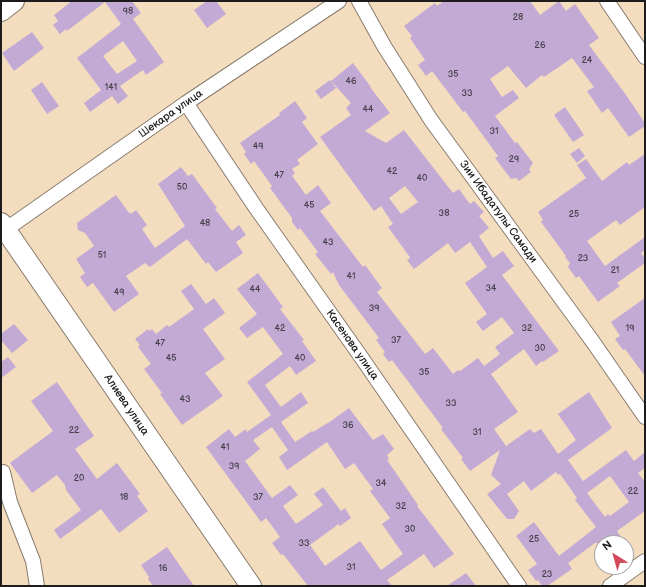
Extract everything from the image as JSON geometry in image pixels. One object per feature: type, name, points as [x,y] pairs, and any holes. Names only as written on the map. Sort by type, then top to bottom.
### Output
[{"type":"street","points":[[1,10],[14,1]]},
{"type":"street","name":"Шекара улица","points":[[3,226],[339,1]]},
{"type":"street","name":"Зии Ибадатулы Самади","points":[[359,1],[384,46],[431,120],[593,342],[645,418]]},
{"type":"street","points":[[607,1],[645,57]]},
{"type":"street","name":"Касенова улица","points":[[186,103],[256,208],[519,586]]},
{"type":"street","name":"Алиева улица","points":[[3,226],[251,586]]},
{"type":"street","points":[[3,472],[10,502],[33,561],[37,586]]},
{"type":"street","points":[[610,586],[645,561]]},
{"type":"building","points":[[72,1],[132,1],[141,13],[133,19],[164,62],[146,75],[143,70],[120,86],[128,96],[118,104],[112,96],[90,112],[84,103],[101,90],[77,58],[121,24],[105,2],[67,31],[66,29],[60,34],[53,25],[58,21],[54,15]],"holes":[[[123,41],[137,61],[117,74],[103,56]]]},
{"type":"building","points":[[207,1],[216,1],[226,14],[207,28],[194,10]]},
{"type":"building","points":[[444,1],[530,1],[540,15],[559,1],[566,11],[575,4],[599,38],[589,45],[626,95],[645,123],[645,126],[629,137],[608,108],[602,113],[587,91],[594,87],[572,58],[544,77],[542,75],[526,88],[508,66],[490,79],[502,97],[513,90],[519,98],[495,116],[515,143],[517,142],[533,163],[529,169],[531,172],[519,181],[516,178],[511,179],[495,158],[498,156],[465,111],[463,112],[432,71],[426,76],[418,65],[425,60],[410,38],[412,36],[404,26],[435,3],[437,6]]},
{"type":"building","points":[[32,32],[44,48],[14,71],[2,53]]},
{"type":"building","points":[[353,63],[390,113],[365,131],[386,143],[404,130],[453,193],[459,189],[470,204],[474,201],[484,212],[479,216],[489,228],[479,236],[493,258],[503,251],[514,266],[502,275],[559,351],[536,366],[524,349],[491,374],[518,412],[494,429],[506,446],[530,429],[534,433],[541,429],[558,454],[576,440],[558,414],[589,392],[612,428],[568,460],[583,481],[626,450],[634,461],[645,452],[645,468],[638,473],[645,482],[645,511],[617,531],[620,535],[594,535],[594,544],[568,563],[572,569],[547,586],[542,586],[538,580],[536,581],[528,570],[537,564],[516,536],[534,522],[559,556],[596,527],[575,500],[577,498],[560,474],[558,475],[556,472],[531,491],[524,481],[507,494],[519,511],[514,519],[507,519],[487,494],[501,484],[491,475],[500,450],[470,471],[461,459],[463,458],[441,429],[443,428],[392,360],[389,362],[383,354],[385,352],[376,340],[379,338],[339,285],[333,272],[331,274],[315,254],[318,252],[300,228],[298,230],[292,222],[292,218],[270,188],[272,186],[254,161],[251,164],[244,154],[246,152],[240,143],[280,115],[279,113],[295,101],[307,118],[302,122],[318,144],[297,160],[300,164],[292,169],[295,173],[292,176],[306,195],[318,185],[331,203],[320,211],[363,267],[365,265],[382,288],[377,292],[425,354],[433,348],[453,374],[458,370],[460,371],[478,358],[484,366],[500,354],[495,347],[514,333],[502,317],[483,331],[476,322],[487,314],[465,283],[487,267],[470,242],[455,253],[448,243],[414,269],[407,260],[410,258],[409,256],[388,227],[393,224],[381,206],[374,211],[320,137],[351,115],[346,108],[351,103],[331,81]],"holes":[[[405,186],[418,202],[401,214],[389,198]],[[610,476],[629,502],[610,516],[608,514],[605,517],[587,493]]]},
{"type":"building","points":[[330,80],[336,88],[321,99],[315,91]]},
{"type":"building","points":[[42,82],[59,106],[47,114],[31,90]]},
{"type":"building","points":[[565,107],[584,135],[573,142],[554,115]]},
{"type":"building","points":[[579,148],[585,156],[577,163],[570,154]]},
{"type":"building","points":[[645,154],[645,207],[620,225],[616,220],[587,241],[605,266],[645,237],[645,250],[641,253],[645,259],[645,263],[617,283],[620,286],[598,302],[579,276],[576,278],[568,267],[570,263],[541,222],[543,220],[538,212],[586,178],[577,165],[586,159],[602,181],[627,162],[629,165]]},
{"type":"building","points":[[181,167],[188,176],[192,174],[217,208],[215,209],[232,231],[239,225],[246,235],[236,242],[243,253],[216,272],[208,262],[206,264],[187,239],[150,267],[145,263],[126,276],[139,294],[114,312],[93,283],[87,287],[80,277],[85,273],[76,259],[94,246],[85,233],[78,230],[77,223],[116,195],[129,213],[130,212],[131,214],[136,210],[147,225],[142,229],[155,248],[185,226],[158,184]]},
{"type":"building","points":[[258,273],[283,307],[280,309],[304,340],[302,341],[316,361],[296,375],[290,366],[265,385],[281,407],[301,392],[308,403],[281,422],[295,442],[331,421],[349,408],[373,440],[383,434],[394,449],[387,455],[389,459],[387,460],[418,505],[417,506],[454,554],[434,568],[424,554],[387,580],[392,586],[308,586],[283,554],[281,555],[272,543],[280,537],[266,518],[261,522],[206,447],[229,429],[235,437],[246,429],[247,432],[271,415],[247,382],[283,354],[263,327],[247,338],[239,328],[257,314],[237,289]],"holes":[[[272,427],[288,450],[279,457],[287,470],[327,442],[345,469],[354,463],[373,489],[370,491],[390,518],[382,524],[403,554],[381,570],[360,541],[325,566],[310,545],[338,524],[340,526],[351,518],[345,508],[341,511],[323,487],[314,494],[323,505],[296,524],[283,506],[298,495],[290,485],[272,498],[245,461],[260,449],[253,440]]]},
{"type":"building","points":[[191,284],[206,304],[214,298],[225,313],[203,329],[225,359],[205,373],[223,396],[182,425],[160,394],[162,393],[144,369],[151,364],[138,347],[140,345],[135,339],[148,329],[149,331],[152,329],[156,334],[167,325],[169,327],[194,309],[181,291]]},
{"type":"building","points":[[645,298],[645,376],[625,349],[623,350],[615,339],[620,336],[611,322]]},
{"type":"building","points":[[14,324],[28,340],[12,353],[1,340],[1,334]]},
{"type":"building","points":[[8,357],[16,367],[1,378],[1,362]]},
{"type":"building","points":[[57,382],[94,436],[75,449],[97,479],[117,463],[140,494],[137,496],[148,511],[119,533],[101,509],[60,539],[54,530],[81,510],[66,490],[65,485],[57,475],[32,493],[10,463],[53,431],[31,401]]},
{"type":"building","points":[[167,547],[194,586],[153,586],[148,579],[149,577],[141,565]]},
{"type":"building","points":[[466,573],[476,586],[447,586]]}]
